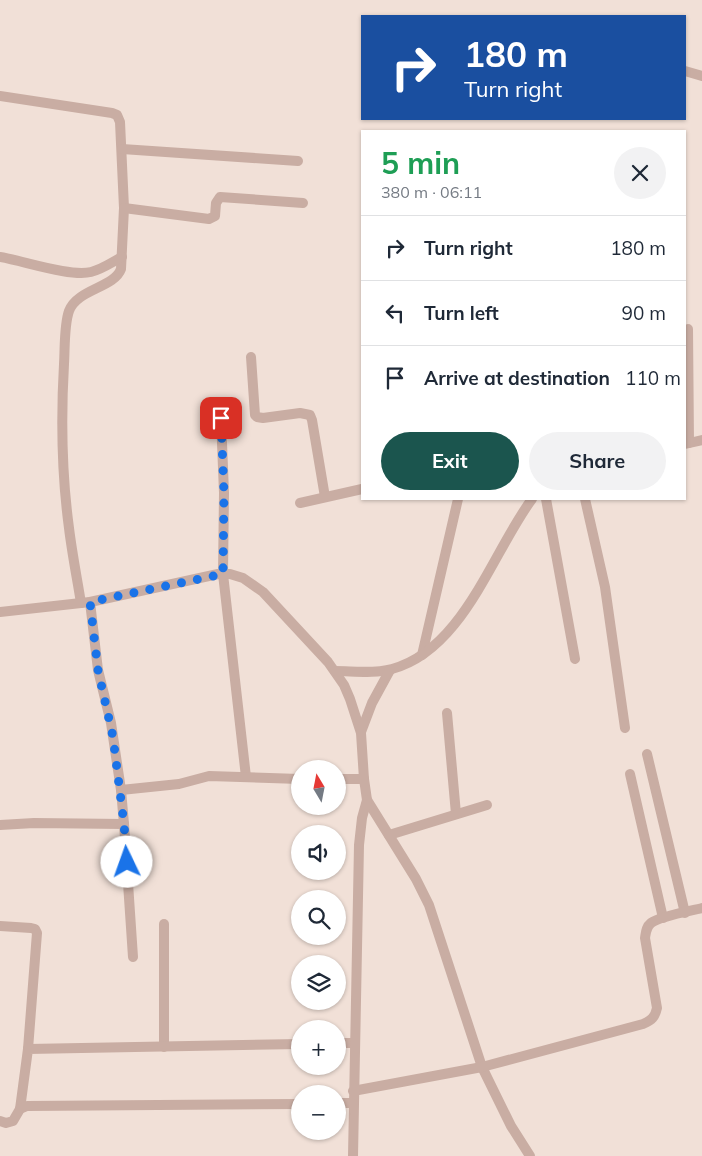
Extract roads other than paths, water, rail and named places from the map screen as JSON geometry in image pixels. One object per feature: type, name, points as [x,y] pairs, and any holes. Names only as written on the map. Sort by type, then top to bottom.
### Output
[{"type":"street","points":[[686,71],[702,76]]},
{"type":"street","points":[[0,96],[117,115],[120,122],[124,208],[121,269],[116,277],[76,301],[68,315],[62,404],[70,540],[86,603],[111,723],[124,824],[133,957]]},
{"type":"street","points":[[122,149],[298,162]]},
{"type":"street","points":[[124,208],[209,219],[215,216],[216,203],[220,197],[303,203]]},
{"type":"street","points":[[0,257],[77,273],[92,272],[122,256]]},
{"type":"street","points":[[688,329],[687,444],[702,440]]},
{"type":"street","points":[[251,357],[253,410],[257,417],[300,413],[310,415],[325,497]]},
{"type":"street","points":[[221,418],[224,493],[223,574],[246,777]]},
{"type":"street","points":[[300,503],[361,489]]},
{"type":"street","points":[[422,655],[458,500]]},
{"type":"street","points":[[335,671],[390,670],[411,662],[437,644],[460,617],[531,500]]},
{"type":"street","points":[[546,500],[575,659]]},
{"type":"street","points":[[586,500],[605,587],[625,728]]},
{"type":"street","points":[[0,612],[86,603],[223,574],[243,578],[262,592],[335,671],[350,698],[361,733],[367,800],[358,845],[352,1156]]},
{"type":"street","points":[[361,733],[372,702],[390,670]]},
{"type":"street","points":[[447,713],[456,814]]},
{"type":"street","points":[[647,754],[686,913]]},
{"type":"street","points":[[630,774],[663,918]]},
{"type":"street","points":[[120,790],[179,784],[209,776],[291,779]]},
{"type":"street","points":[[346,779],[364,779]]},
{"type":"street","points":[[367,800],[416,879],[435,919],[482,1067],[511,1126],[530,1156]]},
{"type":"street","points":[[389,835],[487,805]]},
{"type":"street","points":[[0,825],[34,822],[124,824]]},
{"type":"street","points":[[353,1091],[482,1067],[643,1024],[651,1020],[655,1016],[657,1008],[645,938],[646,929],[650,923],[663,918],[702,908]]},
{"type":"street","points":[[164,924],[164,1047]]},
{"type":"street","points":[[0,926],[31,928],[37,933],[28,1049],[20,1109],[13,1121],[6,1123],[0,1121]]},
{"type":"street","points":[[346,1043],[355,1043]]},
{"type":"street","points":[[28,1049],[291,1044]]},
{"type":"street","points":[[346,1103],[353,1103]]},
{"type":"street","points":[[20,1109],[27,1106],[291,1104]]}]
